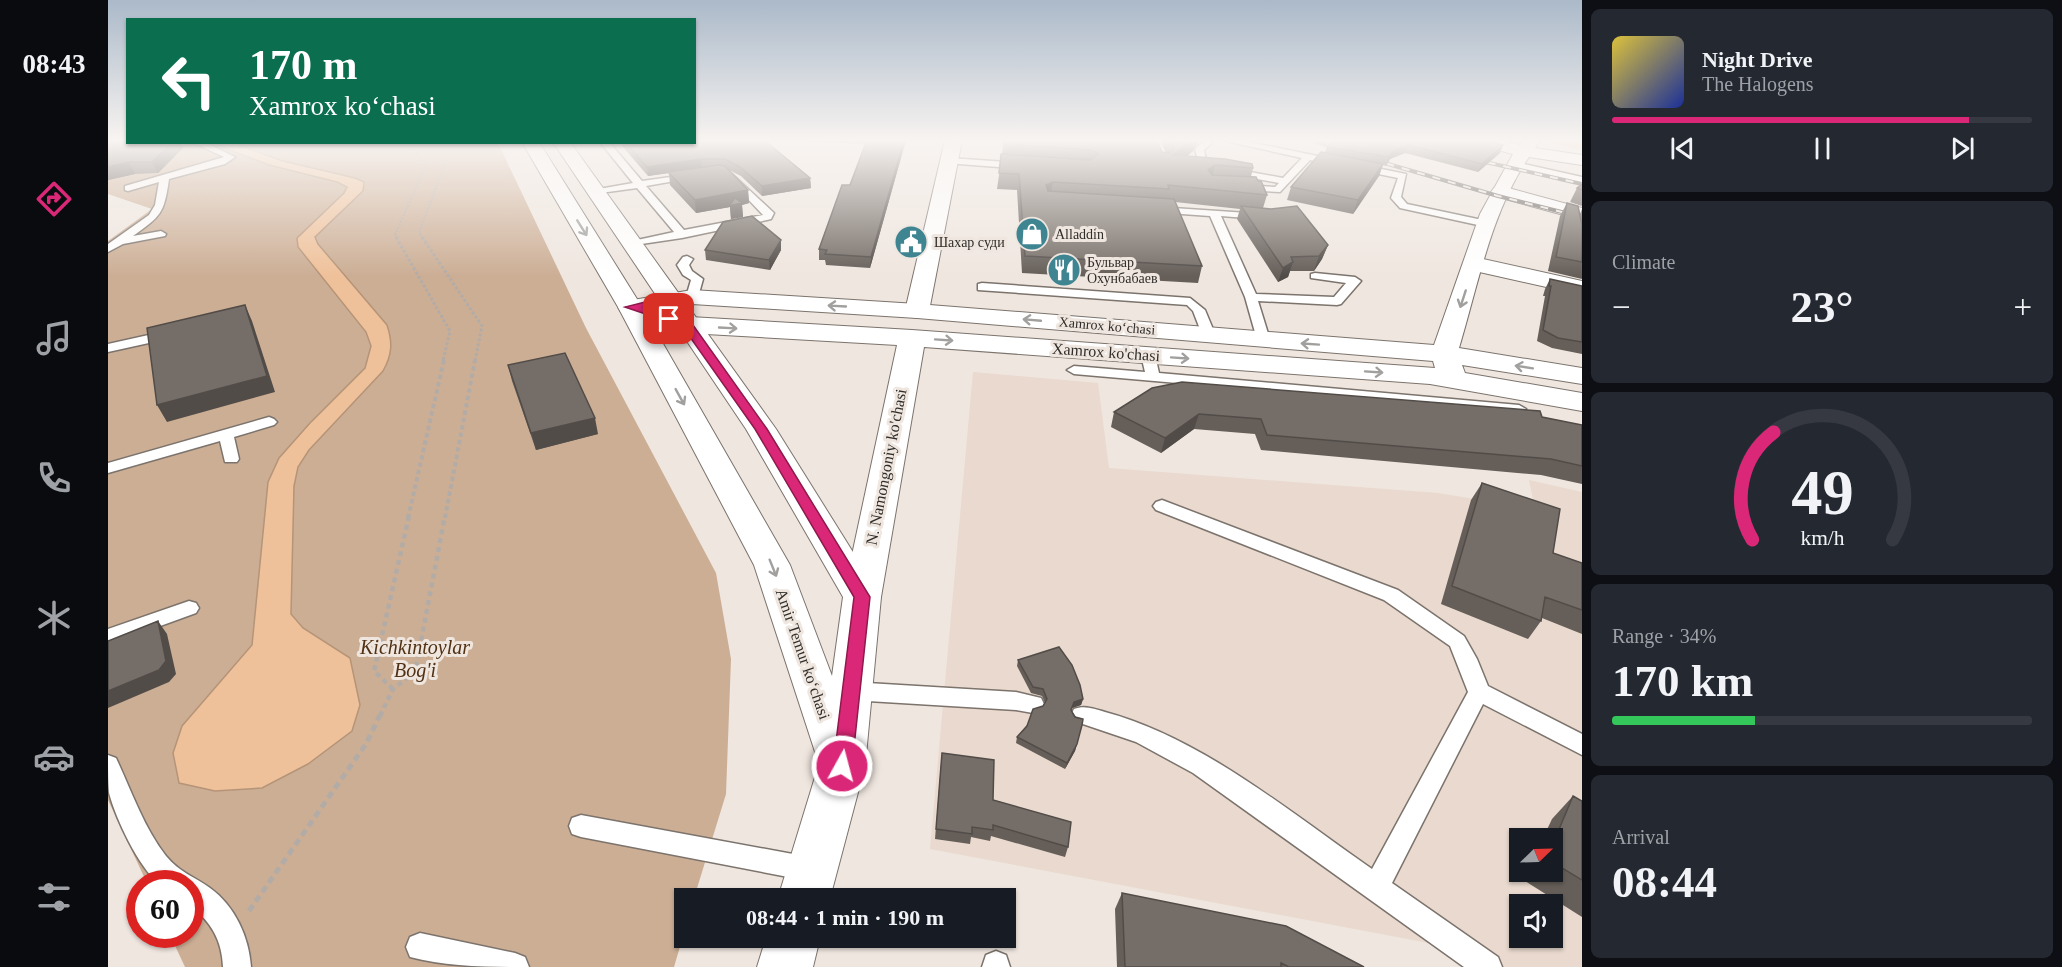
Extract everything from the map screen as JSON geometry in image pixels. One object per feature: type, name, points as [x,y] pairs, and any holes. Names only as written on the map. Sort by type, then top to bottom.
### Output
[{"type":"main road","name":"Amir Temur koʻchasi","points":[[556,185],[630,307],[772,565],[842,766]]},
{"type":"main road","points":[[591,185],[632,244],[683,307],[761,429],[862,597]]},
{"type":"main road","name":"N. Namongoniy ko'chasi","points":[[862,597],[944,185]]},
{"type":"main road","points":[[1454,380],[1444,354],[1487,224],[1505,185]]},
{"type":"main road","points":[[1547,206],[1564,192],[1582,191]]},
{"type":"main road","points":[[1501,192],[1582,214]]},
{"type":"main road","points":[[1474,264],[1582,288]]},
{"type":"main road","name":"Xamrox ko'chasi","points":[[630,307],[683,307],[915,324],[1150,366],[1430,376],[1582,402]]},
{"type":"main road","name":"Xamrox koʻchasi","points":[[915,324],[1208,334],[1444,354],[1582,376]]},
{"type":"main road","name":"Amir Temur koʻchasi","points":[[842,766],[862,597]]},
{"type":"main road","points":[[808,884],[842,766]]},
{"type":"main road","points":[[785,967],[790,948]]},
{"type":"lane","points":[[128,188],[138,185]]},
{"type":"lane","points":[[108,249],[153,217],[160,205],[164,185]]},
{"type":"lane","points":[[596,192],[635,185]]},
{"type":"lane","points":[[642,185],[682,235]]},
{"type":"lane","points":[[632,244],[767,217],[769,213],[740,185]]},
{"type":"lane","points":[[1233,188],[1277,189],[1281,185]]},
{"type":"lane","points":[[1400,185],[1396,198],[1404,206],[1487,224]]},
{"type":"lane","points":[[1144,209],[1267,216]]},
{"type":"lane","points":[[1214,213],[1251,297],[1263,340]]},
{"type":"lane","points":[[118,242],[161,234]]},
{"type":"lane","points":[[683,307],[697,279],[687,273],[683,265],[687,259]]},
{"type":"lane","points":[[1251,297],[1337,301],[1355,281],[1315,276]]},
{"type":"lane","points":[[982,287],[1190,302],[1199,310],[1208,334]]},
{"type":"lane","points":[[108,348],[162,336]]},
{"type":"lane","points":[[1074,370],[1150,366],[1520,409]]},
{"type":"lane","points":[[108,468],[269,422]]},
{"type":"lane","points":[[226,434],[231,459]]},
{"type":"lane","points":[[1162,507],[1391,595],[1457,641],[1467,658],[1479,692],[1582,745]]},
{"type":"lane","points":[[108,637],[189,608]]},
{"type":"lane","points":[[851,691],[1016,701],[1032,704]]},
{"type":"lane","points":[[1376,888],[1479,692]]},
{"type":"lane","points":[[1082,715],[1099,718],[1167,745],[1246,796],[1488,967]]},
{"type":"lane","points":[[108,765],[145,847],[163,870]]},
{"type":"lane","points":[[581,826],[808,884]]},
{"type":"lane","points":[[204,897],[219,912],[231,938],[237,957],[237,967]]},
{"type":"lane","points":[[420,947],[515,967]]},
{"type":"path","points":[[393,689],[374,671],[450,331],[395,235],[417,185]]},
{"type":"path","points":[[231,938],[305,828],[366,744],[393,689],[415,672],[482,326],[419,232],[437,185]]},
{"type":"shaded area","points":[[343,185],[364,185],[363,191],[315,237],[318,244],[387,325],[391,343],[390,354],[383,371],[309,450],[298,467],[294,486],[291,614],[303,628],[350,658],[360,705],[352,731],[308,764],[262,788],[215,791],[179,783],[173,753],[182,726],[252,645],[268,482],[279,458],[365,368],[371,346],[366,332],[298,247],[297,238],[344,193],[347,187]]},
{"type":"shaded area","points":[[973,372],[1098,383],[1109,468],[1438,493],[1535,509],[1529,480],[1582,492],[1582,967],[1467,967],[1434,944],[930,849]]},
{"type":"green space","name":"Kichkintoylar Bog'i","points":[[108,185],[518,185],[586,328],[716,573],[731,659],[726,794],[697,888],[674,888],[674,948],[680,948],[674,967],[185,967],[176,948],[204,948],[204,870],[141,870],[108,800],[108,241],[152,209],[108,194]]},
{"type":"building","points":[[681,185],[743,185],[748,190],[695,200]]},
{"type":"building","points":[[842,185],[891,185],[871,257],[825,254],[827,250],[819,249]]},
{"type":"building","points":[[1020,185],[1046,185],[1048,191],[1174,199],[1202,266],[1025,256]]},
{"type":"building","points":[[1105,185],[1168,185],[1169,189]]},
{"type":"building","points":[[1169,185],[1263,185],[1267,195]]},
{"type":"building","points":[[1293,185],[1368,185],[1358,200],[1291,187]]},
{"type":"building","points":[[735,198],[742,203],[729,206]]},
{"type":"building","points":[[1567,203],[1578,206],[1582,225],[1582,262],[1556,257]]},
{"type":"building","points":[[1241,206],[1271,209],[1297,206],[1328,245],[1319,256],[1291,257],[1293,262],[1283,268]]},
{"type":"building","points":[[752,216],[781,240],[769,260],[705,250],[723,222]]},
{"type":"building","points":[[1550,279],[1582,286],[1582,342],[1558,338],[1543,330],[1551,286],[1549,286]]},
{"type":"building","points":[[245,305],[267,376],[157,405],[147,328]]},
{"type":"building","points":[[565,353],[595,418],[531,433],[508,365]]},
{"type":"building","points":[[1182,382],[1540,411],[1542,417],[1582,425],[1582,466],[1551,459],[1267,435],[1261,419],[1199,414],[1165,438],[1114,412],[1152,388]]},
{"type":"building","points":[[1482,483],[1560,509],[1553,553],[1582,563],[1582,610],[1545,597],[1541,621],[1452,586]]},
{"type":"building","points":[[158,621],[166,661],[159,670],[108,691],[108,641]]},
{"type":"building","points":[[1059,647],[1072,665],[1083,699],[1074,702],[1071,710],[1075,717],[1083,719],[1077,744],[1067,763],[1017,737],[1027,726],[1033,709],[1043,706],[1047,699],[1043,689],[1033,687],[1018,660]]},
{"type":"building","points":[[942,753],[994,760],[993,800],[1071,822],[1068,847],[993,825],[993,830],[972,827],[972,834],[936,829]]},
{"type":"building","points":[[1573,796],[1582,801],[1582,880],[1563,869],[1563,828],[1560,828]]},
{"type":"building","points":[[1122,893],[1286,926],[1364,967],[1289,967],[1281,963],[1281,967],[1125,967]]},
{"type":"railway","points":[[1461,185],[1582,217]]},
{"type":"place","name":"Alladdin","points":[[1032,234]]},
{"type":"place","name":"Шахар суди","points":[[911,242]]},
{"type":"place","name":"Бульвар Охунбабаев","points":[[1064,270]]},
{"type":"route","points":[[669,319],[630,307],[669,299],[761,429],[862,597],[842,766]]}]
